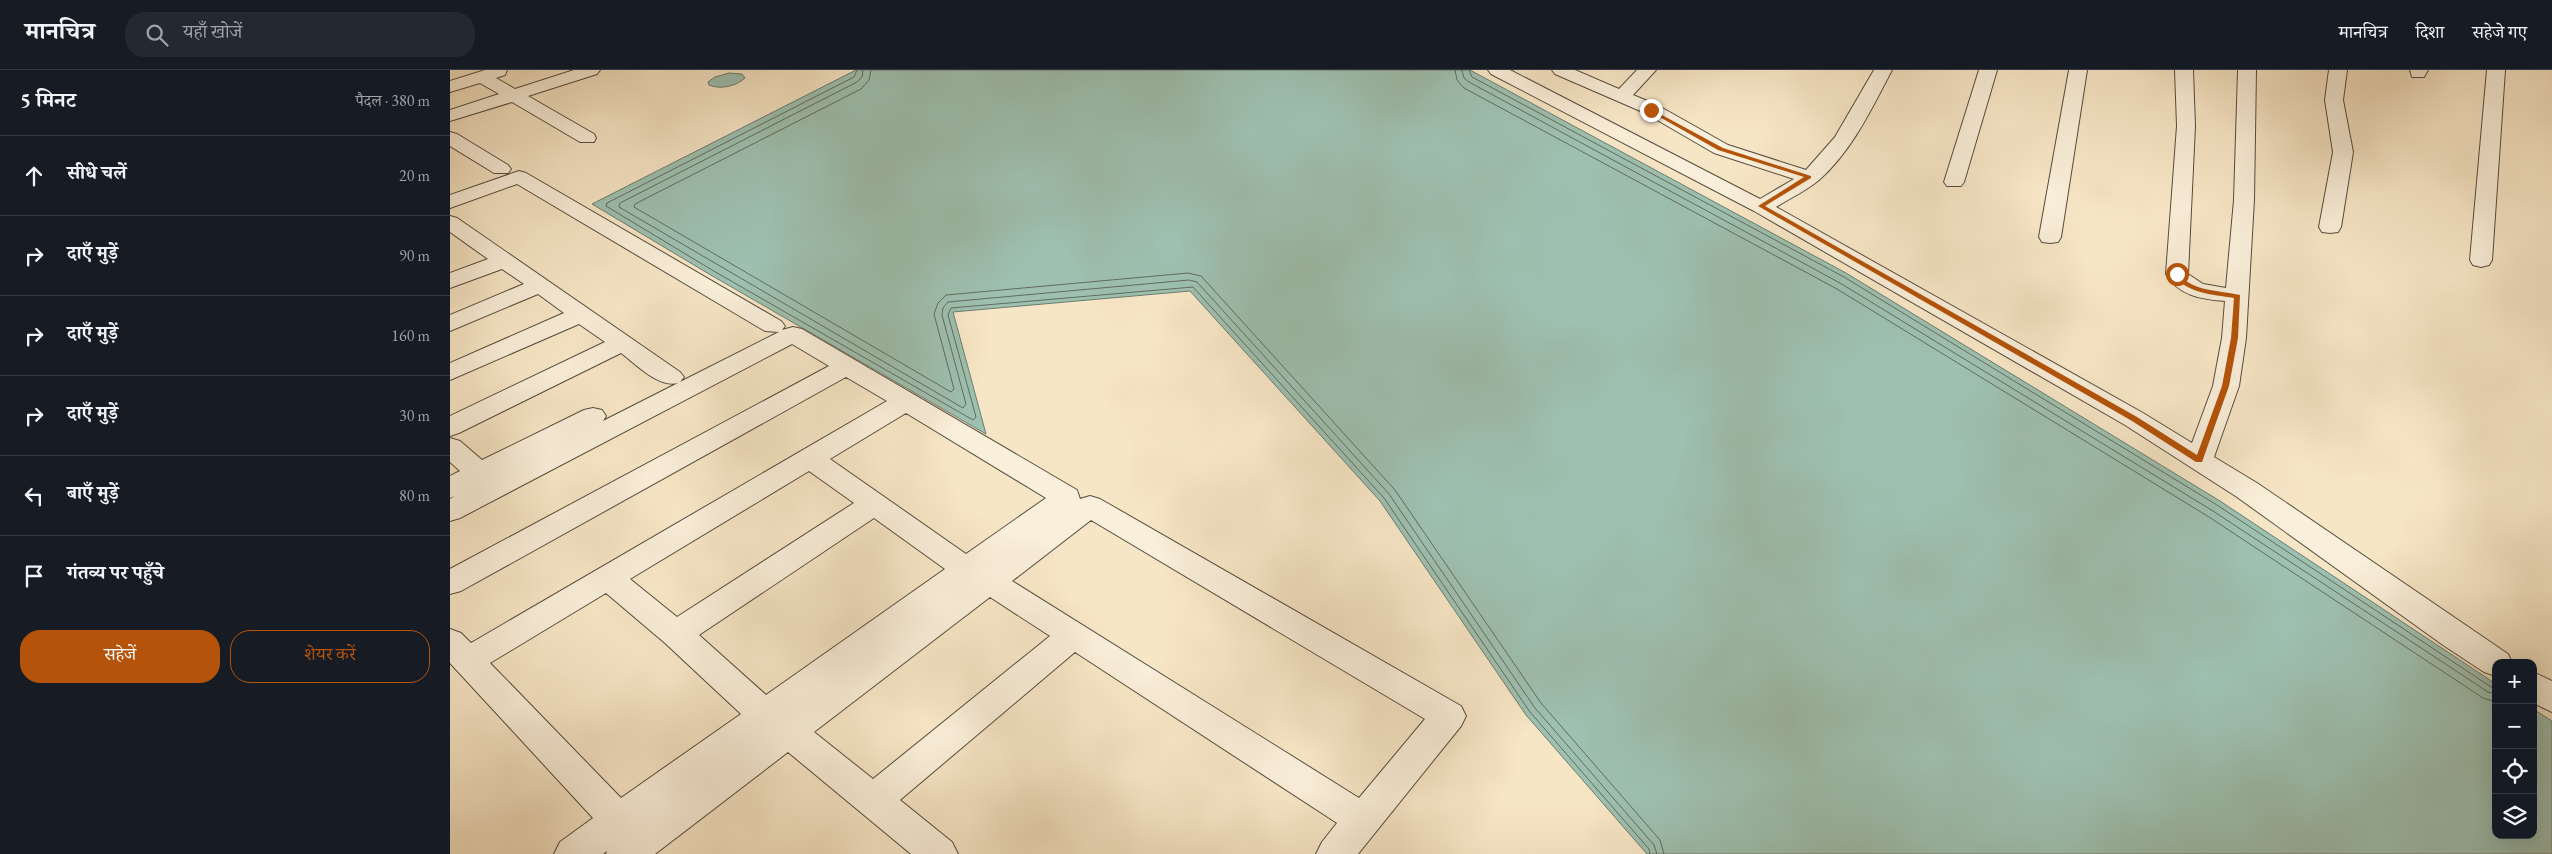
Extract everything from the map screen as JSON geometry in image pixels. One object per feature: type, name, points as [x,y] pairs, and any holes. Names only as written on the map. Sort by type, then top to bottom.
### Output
[{"type":"street","points":[[450,87],[503,70]]},
{"type":"street","points":[[450,116],[590,70]]},
{"type":"street","points":[[1497,70],[1761,206],[2134,419],[2247,490],[2454,636],[2492,660]]},
{"type":"street","points":[[1561,70],[1651,110],[1720,149],[1809,177]]},
{"type":"street","points":[[1622,96],[1647,70]]},
{"type":"street","points":[[1761,206],[1809,177],[1834,151],[1868,98],[1883,70]]},
{"type":"street","points":[[1954,182],[1988,70]]},
{"type":"street","points":[[2050,237],[2078,70]]},
{"type":"street","points":[[2184,70],[2186,126],[2177,274],[2182,282],[2191,288],[2237,296]]},
{"type":"street","points":[[2199,460],[2226,386],[2234,338],[2244,200],[2247,70]]},
{"type":"street","points":[[2330,227],[2343,152],[2334,100],[2338,70]]},
{"type":"street","points":[[2481,260],[2496,70]]},
{"type":"street","points":[[482,77],[587,138]]},
{"type":"street","points":[[450,138],[501,169]]},
{"type":"street","points":[[450,202],[519,176],[773,326],[450,488]]},
{"type":"street","points":[[455,231],[504,260],[671,377]]},
{"type":"street","points":[[450,281],[504,260]]},
{"type":"street","points":[[450,324],[540,285]]},
{"type":"street","points":[[450,372],[581,314]]},
{"type":"street","points":[[450,511],[793,334],[1067,497],[978,576]]},
{"type":"street","points":[[450,427],[623,343]]},
{"type":"street","points":[[450,583],[847,366]]},
{"type":"street","points":[[636,842],[459,651],[608,577],[907,401]]},
{"type":"street","points":[[450,448],[479,473]]},
{"type":"street","points":[[810,458],[978,576],[1363,820]]},
{"type":"street","points":[[676,634],[875,503]]},
{"type":"street","points":[[573,854],[636,842],[777,724],[978,576],[1090,506],[1448,716],[1335,854]]},
{"type":"street","points":[[608,577],[676,634],[777,724],[939,854]]},
{"type":"street","points":[[873,801],[1073,635]]},
{"type":"street","points":[[2537,689],[2552,698]]},
{"type":"water","points":[[856,70],[1470,70],[1846,273],[2220,501],[2492,681],[2492,839],[2537,839],[2537,712],[2552,721],[2552,854],[1647,854],[1526,715],[1380,501],[1190,291],[953,312],[986,434],[592,204]]},
{"type":"water","points":[[729,73],[742,74],[745,78],[738,83],[728,86],[718,87],[709,85],[708,82],[715,77]]},
{"type":"route","points":[[1651,110],[1704,142],[1720,149],[1809,177],[1761,206],[2134,419],[2199,460],[2226,386],[2234,338],[2237,296],[2191,288],[2178,278],[2177,274]]}]
